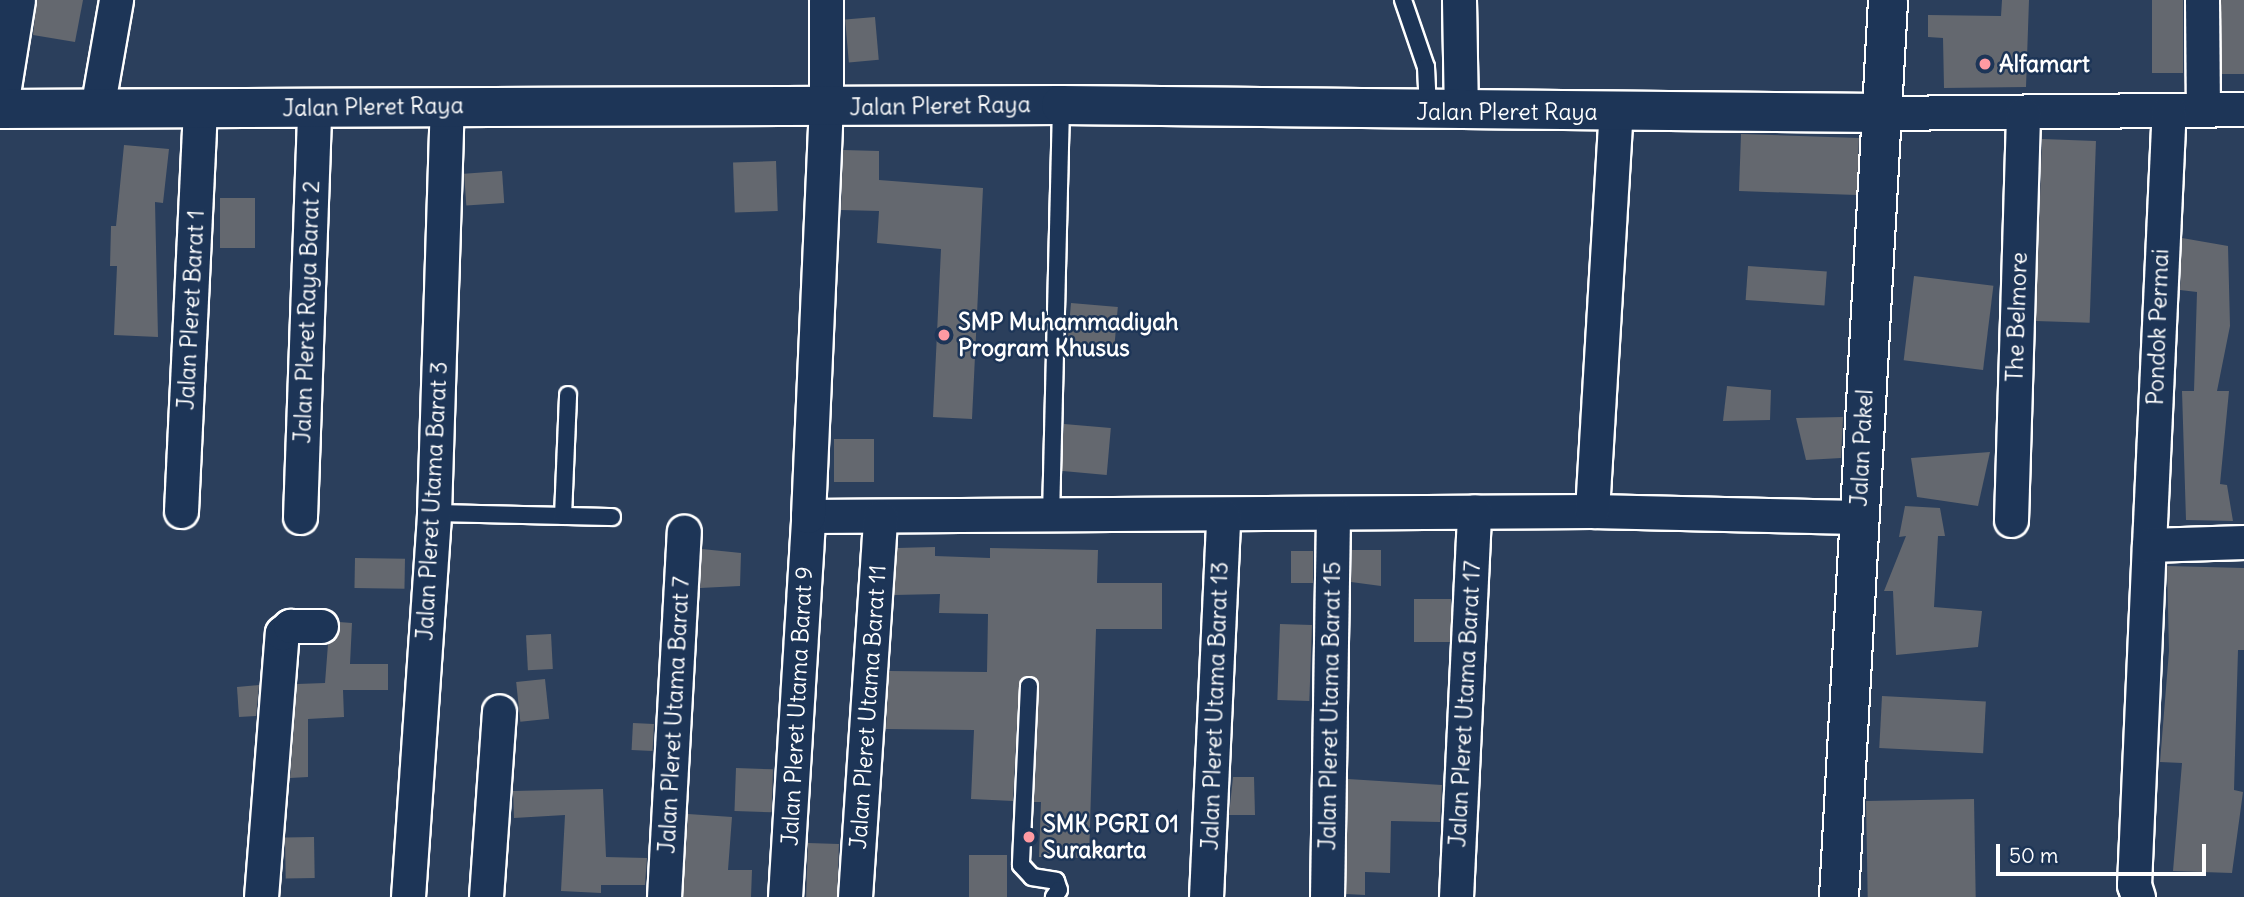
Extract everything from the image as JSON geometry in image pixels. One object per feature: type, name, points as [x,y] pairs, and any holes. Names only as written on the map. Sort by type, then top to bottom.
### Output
[{"type":"street","points":[[0,100],[16,0]]},
{"type":"street","points":[[97,110],[116,0]]},
{"type":"street","name":"Jalan Pleret Utama Barat 9","points":[[785,897],[808,516],[826,107],[826,0]]},
{"type":"street","points":[[1444,111],[1459,0]]},
{"type":"street","name":"Jalan Pakel","points":[[1839,897],[1888,0]]},
{"type":"street","points":[[2202,0],[2203,109]]},
{"type":"street","name":"Jalan Pleret Raya","points":[[0,110],[447,105],[1061,105],[1444,111],[1881,113]]},
{"type":"street","name":"Jalan Pleret Utama Barat 3","points":[[408,897],[433,513],[447,105]]},
{"type":"street","name":"Jalan Pleret Raya Barat 2","points":[[300,517],[314,107]]},
{"type":"street","name":"Jalan Pleret Barat 1","points":[[181,511],[200,109]]},
{"type":"street","points":[[1881,113],[2023,114],[2244,109]]},
{"type":"street","name":"Pondok Permai","points":[[2138,897],[2134,885],[2169,110]]},
{"type":"street","points":[[1592,511],[1616,112]]},
{"type":"street","name":"The Belmore","points":[[2011,520],[2023,114]]},
{"type":"street","points":[[808,516],[1223,516],[1474,510],[1859,517]]},
{"type":"street","name":"Jalan Pleret Utama Barat 17","points":[[1456,897],[1474,510]]},
{"type":"street","name":"Jalan Pleret Utama Barat 15","points":[[1327,897],[1333,514]]},
{"type":"street","name":"Jalan Pleret Utama Barat 13","points":[[1206,897],[1223,516]]},
{"type":"street","name":"Jalan Pleret Utama Barat 11","points":[[855,897],[880,517]]},
{"type":"street","name":"Jalan Pleret Utama Barat 7","points":[[664,897],[684,532]]},
{"type":"street","points":[[2149,545],[2244,542]]},
{"type":"street","points":[[261,897],[282,633],[290,626],[321,626]]},
{"type":"street","points":[[485,897],[499,711]]},
{"type":"lane","points":[[1403,0],[1444,111]]},
{"type":"lane","points":[[1051,516],[1061,105]]},
{"type":"lane","points":[[563,516],[568,395]]},
{"type":"lane","points":[[433,513],[612,517]]},
{"type":"lane","points":[[1029,686],[1021,865],[1032,877],[1056,881],[1059,890],[1054,897]]},
{"type":"building","points":[[37,0],[83,0],[75,42],[33,35]]},
{"type":"building","points":[[2002,0],[2029,0],[2026,87],[1944,88],[1943,38],[1928,37],[1928,15],[2001,16]]},
{"type":"building","points":[[2152,0],[2183,0],[2183,73],[2152,73]]},
{"type":"building","points":[[2221,0],[2244,0],[2244,74],[2221,74]]},
{"type":"building","points":[[875,17],[879,60],[849,62],[845,20]]},
{"type":"building","points":[[1741,134],[1859,138],[1857,195],[1739,191]]},
{"type":"building","points":[[2042,139],[2096,141],[2090,323],[2036,321]]},
{"type":"building","points":[[124,145],[169,149],[163,203],[155,202],[158,337],[114,335],[117,266],[110,266],[111,226],[116,226]]},
{"type":"building","points":[[843,150],[879,151],[879,180],[983,188],[972,419],[933,417],[941,249],[877,243],[879,211],[841,210]]},
{"type":"building","points":[[776,161],[778,211],[735,212],[733,163]]},
{"type":"building","points":[[502,171],[504,203],[466,206],[464,174]]},
{"type":"building","points":[[220,198],[255,198],[255,248],[220,248]]},
{"type":"building","points":[[2182,238],[2228,246],[2230,326],[2217,391],[2229,391],[2220,484],[2227,485],[2233,521],[2186,520],[2182,391],[2194,391],[2197,292],[2180,290]]},
{"type":"building","points":[[1748,266],[1827,272],[1824,305],[1746,300]]},
{"type":"building","points":[[1914,276],[1993,286],[1983,370],[1904,360]]},
{"type":"building","points":[[1071,303],[1118,307],[1114,346],[1068,342]]},
{"type":"building","points":[[1727,386],[1771,390],[1770,420],[1723,421]]},
{"type":"building","points":[[1843,417],[1841,458],[1806,460],[1796,418]]},
{"type":"building","points":[[1064,424],[1111,428],[1107,475],[1060,471]]},
{"type":"building","points":[[834,439],[874,439],[874,482],[834,482]]},
{"type":"building","points":[[1990,452],[1978,506],[1917,497],[1911,458]]},
{"type":"building","points":[[1905,506],[1940,508],[1945,536],[1938,536],[1934,607],[1982,611],[1978,647],[1896,655],[1893,591],[1884,591],[1906,536],[1899,537]]},
{"type":"building","points":[[935,547],[935,556],[990,558],[990,548],[1098,550],[1097,583],[1162,583],[1162,629],[1096,629],[1089,858],[1039,857],[1041,802],[1034,802],[1039,686],[1035,678],[1025,676],[1019,685],[1013,801],[971,799],[974,730],[886,729],[889,671],[987,672],[988,614],[939,613],[940,594],[894,595],[897,548]]},
{"type":"building","points":[[702,549],[741,553],[740,586],[700,588]]},
{"type":"building","points":[[1352,550],[1381,550],[1381,586],[1351,582]]},
{"type":"building","points":[[1291,551],[1313,551],[1313,583],[1291,583]]},
{"type":"building","points":[[355,558],[405,559],[404,589],[354,588]]},
{"type":"building","points":[[2167,566],[2244,568],[2244,650],[2238,650],[2234,790],[2243,792],[2232,873],[2173,871],[2182,763],[2160,762],[2169,651]]},
{"type":"building","points":[[1414,599],[1451,599],[1451,642],[1414,642]]},
{"type":"building","points":[[339,622],[352,623],[350,664],[388,664],[388,690],[343,690],[344,717],[308,719],[308,777],[290,778],[297,684],[325,683],[328,644],[338,635]]},
{"type":"building","points":[[1280,624],[1312,625],[1309,701],[1277,700]]},
{"type":"building","points":[[551,634],[553,669],[528,670],[526,635]]},
{"type":"building","points":[[545,679],[549,719],[520,722],[516,682]]},
{"type":"building","points":[[259,685],[256,716],[239,717],[237,687]]},
{"type":"building","points":[[1882,696],[1986,701],[1983,753],[1879,748]]},
{"type":"building","points":[[633,723],[654,724],[653,751],[632,750]]},
{"type":"building","points":[[736,768],[773,769],[771,812],[734,811]]},
{"type":"building","points":[[1233,777],[1254,777],[1255,815],[1229,815]]},
{"type":"building","points":[[1348,779],[1442,785],[1440,822],[1391,821],[1390,873],[1365,872],[1365,895],[1346,894]]},
{"type":"building","points":[[603,789],[606,857],[647,858],[645,885],[601,885],[601,893],[561,891],[565,815],[514,818],[513,791]]},
{"type":"building","points":[[1974,799],[1976,897],[1868,897],[1866,801]]},
{"type":"building","points":[[688,814],[732,817],[728,870],[752,870],[751,897],[683,897]]},
{"type":"building","points":[[314,837],[315,878],[286,878],[285,838]]},
{"type":"building","points":[[808,843],[839,844],[837,897],[806,897]]},
{"type":"building","points":[[969,855],[1007,855],[1007,897],[969,897]]},
{"type":"place","name":"Alfamart","points":[[1985,64]]},
{"type":"place","name":"SMP Muhammadiyah Program Khusus","points":[[944,335]]},
{"type":"place","name":"SMK PGRI 01 Surakarta","points":[[1029,837]]}]
